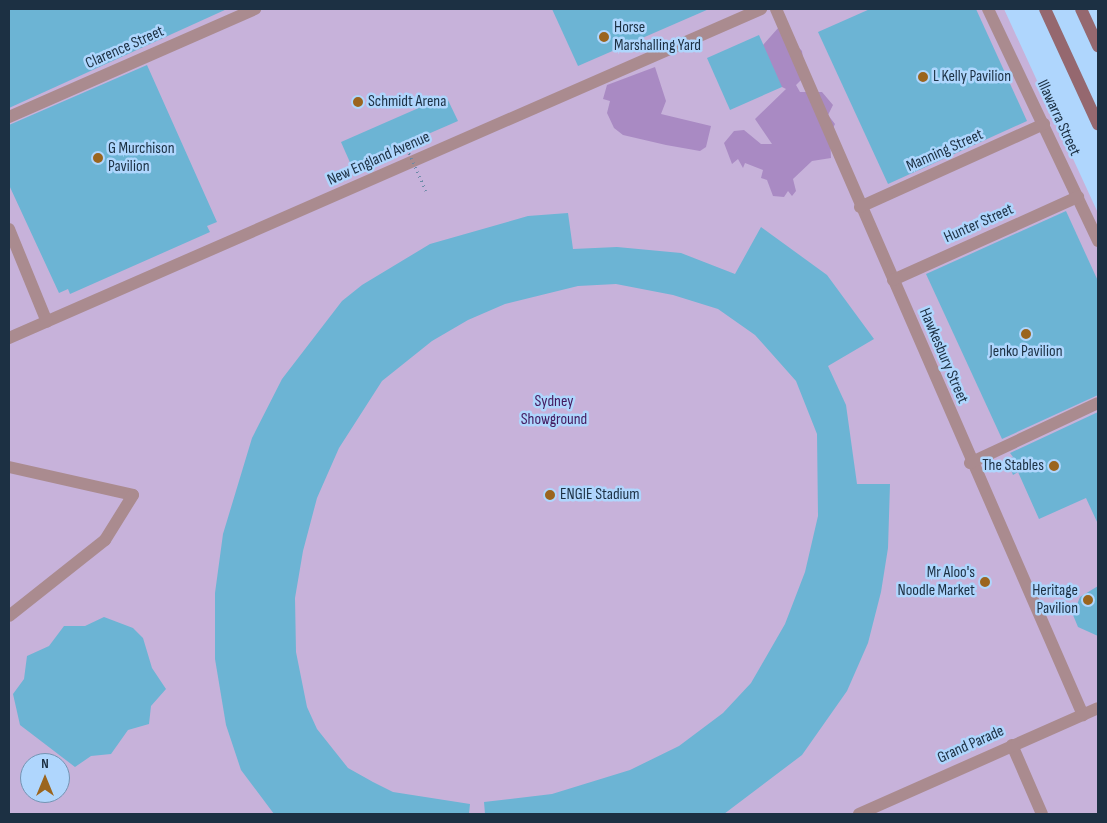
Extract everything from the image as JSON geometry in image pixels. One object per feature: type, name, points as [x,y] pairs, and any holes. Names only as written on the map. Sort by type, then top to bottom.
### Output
[{"type":"main road","points":[[1045,9],[1098,124]]},
{"type":"main road","points":[[1081,9],[1098,46]]},
{"type":"street","name":"Clarence Street","points":[[9,117],[254,9]]},
{"type":"street","name":"New England Avenue","points":[[9,338],[761,9]]},
{"type":"street","name":"Hawkesbury Street","points":[[776,9],[970,462],[1083,715]]},
{"type":"street","name":"Illawarra Street","points":[[988,9],[1098,241]]},
{"type":"street","name":"Manning Street","points":[[860,207],[1044,124]]},
{"type":"street","name":"Hunter Street","points":[[893,280],[1078,197]]},
{"type":"street","points":[[9,229],[47,322]]},
{"type":"street","points":[[970,462],[1098,403]]},
{"type":"street","points":[[9,467],[133,496],[105,540],[9,616]]},
{"type":"street","name":"Grand Parade","points":[[858,814],[1098,708]]},
{"type":"street","points":[[1012,745],[1042,814]]},
{"type":"path","points":[[405,144],[426,191]]},
{"type":"green space","name":"Sydney Showground","points":[[9,9],[1004,9],[1098,213],[1098,814],[9,814]]},
{"type":"shaded area","points":[[779,27],[802,51],[805,76],[796,85],[800,92],[822,92],[833,105],[828,115],[835,124],[830,134],[831,158],[812,161],[793,179],[796,191],[792,196],[788,191],[784,197],[773,196],[767,180],[761,178],[763,170],[745,163],[743,168],[738,159],[732,164],[724,143],[734,131],[744,130],[761,144],[772,144],[755,119],[786,89],[768,80],[763,45]]},
{"type":"shaded area","points":[[655,67],[666,101],[661,114],[711,126],[706,147],[700,151],[623,135],[614,128],[607,113],[610,101],[603,99],[607,85]]},
{"type":"building","points":[[9,9],[227,9],[9,108]]},
{"type":"building","name":"Horse Marshalling Yard","points":[[552,9],[709,9],[578,66]]},
{"type":"building","name":"L Kelly Pavilion","points":[[870,9],[976,9],[1027,121],[888,184],[818,32]]},
{"type":"building","points":[[759,35],[782,87],[730,110],[707,58]]},
{"type":"building","name":"G Murchison Pavilion","points":[[147,65],[217,222],[207,226],[210,232],[70,294],[68,289],[59,293],[9,185],[9,125]]},
{"type":"building","points":[[446,96],[458,121],[352,167],[341,142]]},
{"type":"building","name":"Jenko Pavilion","points":[[1066,211],[1098,281],[1098,395],[1002,439],[926,274]]},
{"type":"building","points":[[568,213],[573,249],[617,247],[681,253],[735,274],[761,227],[827,275],[874,339],[828,366],[846,405],[857,484],[890,484],[888,548],[881,592],[868,643],[847,691],[802,755],[724,814],[485,814],[484,802],[552,794],[630,770],[679,746],[723,713],[751,683],[785,624],[805,572],[818,516],[817,434],[796,381],[755,335],[718,309],[673,295],[616,284],[578,286],[505,304],[468,320],[432,341],[382,381],[339,448],[317,498],[303,551],[295,598],[296,652],[307,707],[317,729],[348,768],[373,782],[393,792],[470,804],[469,814],[274,814],[241,770],[226,725],[215,659],[215,593],[223,534],[252,438],[282,379],[342,301],[362,285],[430,244],[528,216]]},
{"type":"building","name":"The Stables","points":[[1098,412],[1098,524],[1086,498],[1039,519],[1018,472],[1013,475],[1007,460],[1013,457],[1010,453]]},
{"type":"building","name":"Heritage Pavilion","points":[[1098,586],[1098,636],[1078,627],[1073,615],[1080,597]]},
{"type":"building","points":[[104,617],[133,628],[143,638],[152,668],[166,689],[151,706],[149,724],[128,730],[111,754],[91,756],[75,767],[70,763],[70,753],[57,753],[20,725],[13,694],[24,679],[27,656],[49,646],[64,626],[85,626]]},
{"type":"place","name":"Horse Marshalling Yard","points":[[604,37]]},
{"type":"place","name":"L Kelly Pavilion","points":[[923,77]]},
{"type":"place","name":"Schmidt Arena","points":[[358,102]]},
{"type":"place","name":"G Murchison Pavilion","points":[[98,158]]},
{"type":"place","name":"Jenko Pavilion","points":[[1026,334]]},
{"type":"place","name":"The Stables","points":[[1054,466]]},
{"type":"place","name":"ENGIE Stadium","points":[[550,495]]},
{"type":"place","name":"Mr Aloo's Noodle Market","points":[[985,582]]},
{"type":"place","name":"Heritage Pavilion","points":[[1088,600]]}]
